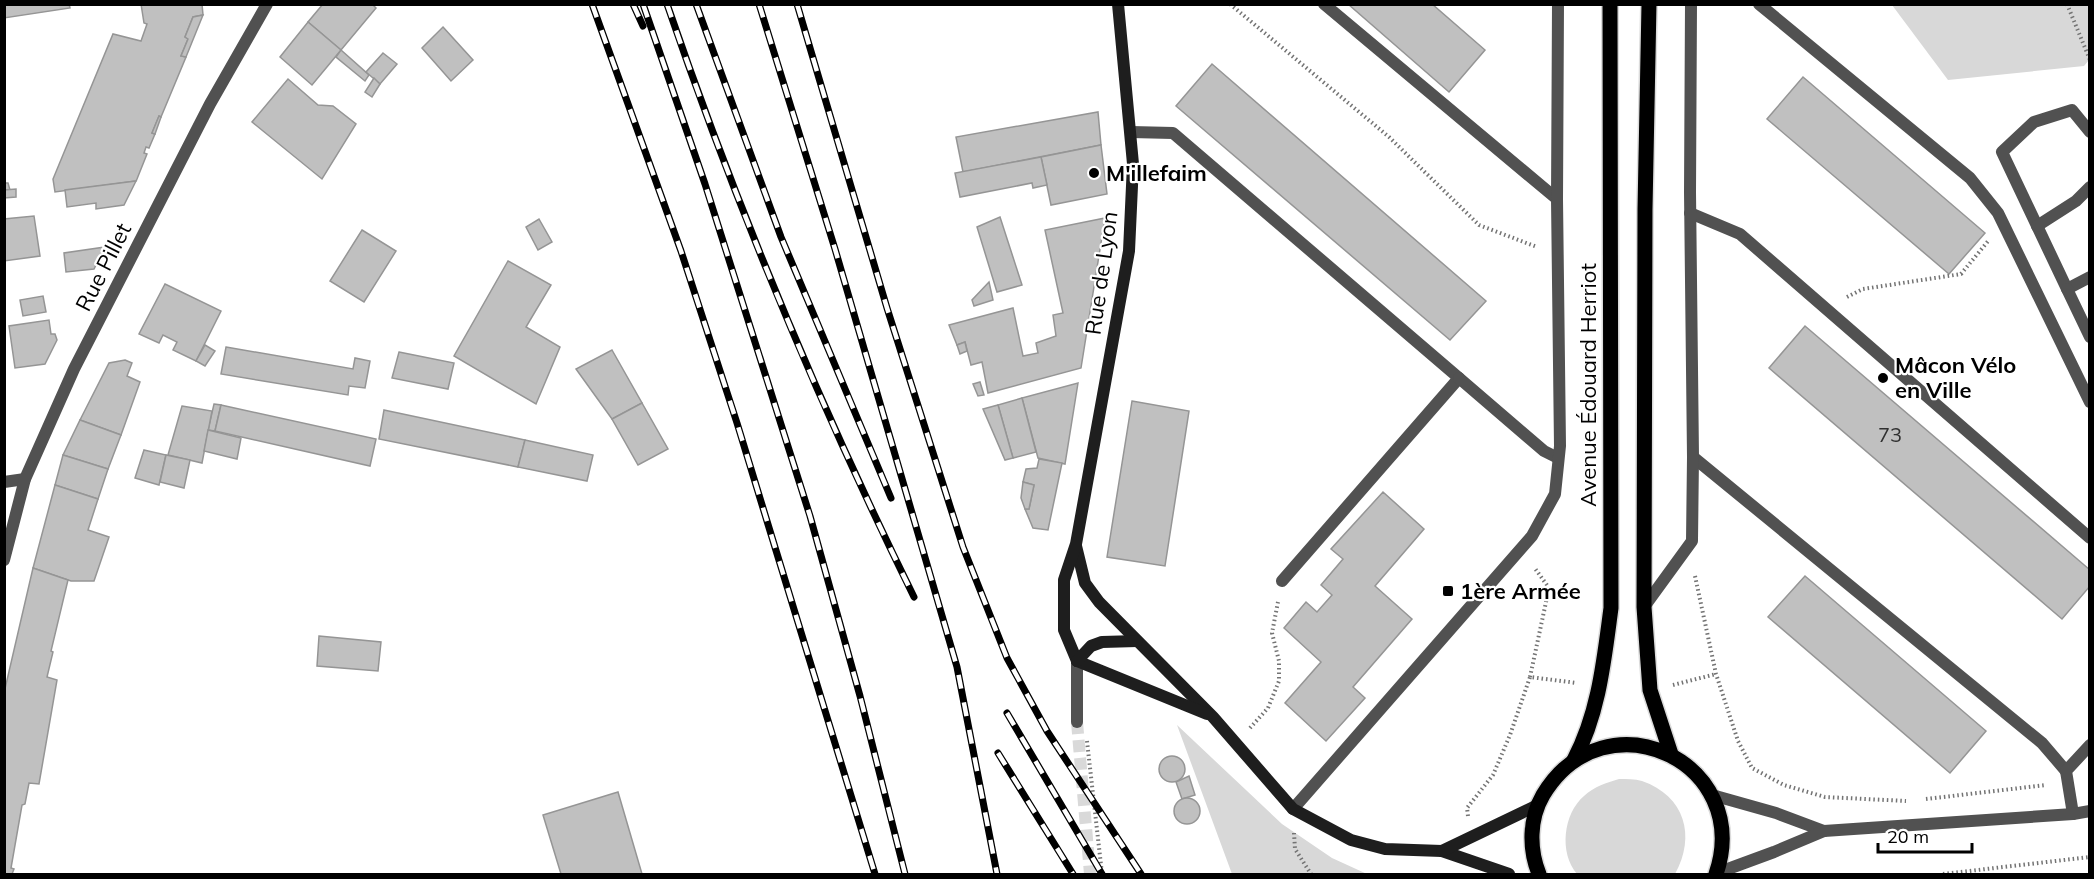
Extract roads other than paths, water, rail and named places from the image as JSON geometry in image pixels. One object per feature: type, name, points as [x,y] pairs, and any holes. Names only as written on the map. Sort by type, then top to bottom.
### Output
[{"type":"main road","name":"Rue de Lyon","points":[[1077,662],[1064,630],[1064,580],[1076,544],[1129,251],[1133,164],[1118,4]]},
{"type":"main road","name":"Avenue Édouard Herriot","points":[[1574,760],[1586,738],[1600,686],[1611,608],[1610,4]]},
{"type":"main road","points":[[1649,4],[1645,209],[1644,608],[1650,690],[1671,754]]},
{"type":"main road","name":"Rue de Lyon","points":[[1076,544],[1085,582],[1099,603],[1213,717],[1293,809]]},
{"type":"main road","points":[[1137,641],[1102,642],[1091,646],[1077,662],[1213,717]]},
{"type":"main road","points":[[1539,874],[1533,860],[1532,832],[1538,804],[1553,780],[1574,760],[1597,749],[1622,744],[1647,746],[1671,754],[1695,771],[1712,795],[1721,820],[1723,847],[1716,874]]},
{"type":"main road","points":[[1442,851],[1538,804]]},
{"type":"main road","points":[[1293,809],[1351,840],[1385,849],[1442,851],[1509,874]]},
{"type":"street","name":"Rue Pillet","points":[[4,560],[25,479],[74,369],[210,104],[267,4]]},
{"type":"street","points":[[1324,4],[1557,199]]},
{"type":"street","points":[[1293,809],[1519,552],[1532,536],[1555,494],[1558,458],[1558,4]]},
{"type":"street","points":[[1644,608],[1692,542],[1691,4]]},
{"type":"street","points":[[1759,4],[1970,178],[1998,213],[2090,402]]},
{"type":"street","points":[[2090,132],[2072,110],[2034,122],[2002,152],[2090,337]]},
{"type":"street","points":[[1131,132],[1173,133],[1544,451],[1558,458]]},
{"type":"street","points":[[2037,226],[2076,201],[2090,187]]},
{"type":"street","points":[[1690,213],[1740,234],[2090,538]]},
{"type":"street","points":[[2067,290],[2090,277]]},
{"type":"street","points":[[1282,581],[1459,378]]},
{"type":"street","points":[[1693,457],[2042,743],[2067,776],[2073,814]]},
{"type":"street","points":[[4,482],[25,479]]},
{"type":"street","name":"Rue de Lyon","points":[[1077,662],[1077,722]]},
{"type":"street","points":[[2067,776],[2090,745]]},
{"type":"street","points":[[1712,795],[1776,813],[1824,831]]},
{"type":"street","points":[[1716,874],[1824,831],[2090,811]]},
{"type":"tunnel","points":[[1077,722],[1090,874]]},
{"type":"railway","points":[[592,4],[681,251],[737,423],[875,874]]},
{"type":"railway","points":[[633,4],[643,26]]},
{"type":"railway","points":[[643,4],[705,184],[810,516],[860,696],[905,874]]},
{"type":"railway","points":[[667,4],[722,156],[781,305],[845,452],[914,597]]},
{"type":"railway","points":[[696,4],[781,237],[891,498]]},
{"type":"railway","points":[[759,4],[835,249],[957,667],[997,874]]},
{"type":"railway","points":[[797,4],[887,308],[963,547],[1007,658],[1047,731],[1141,874]]},
{"type":"railway","points":[[1007,713],[1102,874]]},
{"type":"railway","points":[[998,753],[1073,874]]},
{"type":"place","name":"M'illefaim","points":[[1094,173]]},
{"type":"place","name":"Mâcon Vélo en Ville","points":[[1883,378]]},
{"type":"place","name":"1ère Armée","points":[[1448,591]]}]
